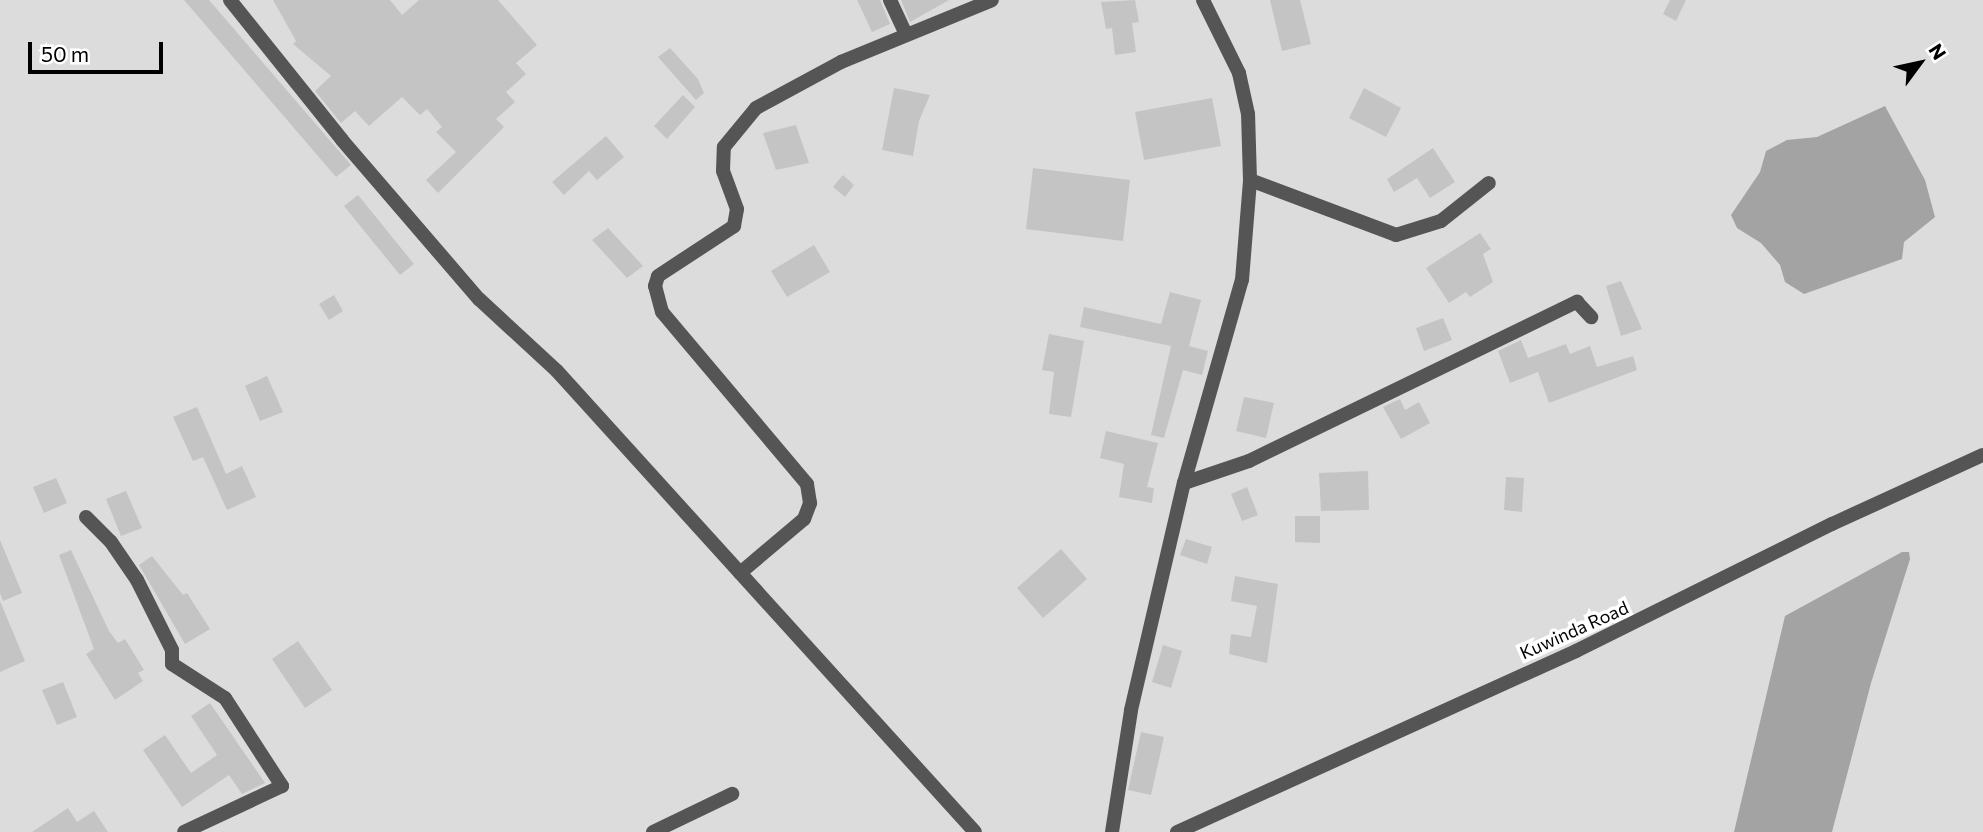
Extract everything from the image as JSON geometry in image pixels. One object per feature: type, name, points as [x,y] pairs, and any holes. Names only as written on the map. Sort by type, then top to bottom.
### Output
[{"type":"street","points":[[230,0],[342,140],[479,299],[557,371],[975,832]]},
{"type":"street","points":[[890,0],[906,35]]},
{"type":"street","points":[[740,573],[804,519],[810,503],[807,484],[662,312],[655,286],[658,276],[734,226],[737,209],[723,171],[724,146],[738,124],[756,108],[841,62],[992,0]]},
{"type":"street","points":[[1112,832],[1131,710],[1184,483],[1242,280],[1250,180],[1248,114],[1238,73],[1203,0]]},
{"type":"street","points":[[1250,180],[1396,235],[1441,221],[1489,183]]},
{"type":"street","points":[[1184,483],[1249,461],[1577,302],[1591,317]]},
{"type":"street","name":"Kuwinda Road","points":[[1177,832],[1576,651],[1832,524],[1983,455]]},
{"type":"street","points":[[86,517],[111,542],[136,580],[172,650],[172,664],[225,698],[282,786],[184,832]]},
{"type":"street","points":[[653,832],[732,794]]},
{"type":"shaded area","points":[[0,0],[1983,0],[1983,832],[0,832]]},
{"type":"shaded area","points":[[1885,106],[1925,180],[1935,217],[1904,242],[1902,259],[1804,294],[1785,282],[1780,265],[1761,243],[1737,228],[1731,215],[1760,172],[1766,151],[1787,140],[1817,137]]},
{"type":"shaded area","points":[[1902,552],[1909,552],[1910,559],[1871,683],[1832,832],[1734,832],[1785,616]]},
{"type":"building","points":[[184,0],[209,0],[351,165],[336,177]]},
{"type":"building","points":[[273,0],[390,0],[402,15],[419,0],[498,0],[537,45],[516,63],[526,74],[506,92],[515,102],[496,119],[504,127],[438,193],[426,180],[456,152],[436,132],[442,127],[427,109],[420,115],[402,97],[369,126],[355,111],[341,123],[315,91],[331,76],[293,44],[296,41]]},
{"type":"building","points":[[857,0],[880,0],[890,24],[872,32]]},
{"type":"building","points":[[901,0],[949,0],[910,22]]},
{"type":"building","points":[[1135,0],[1139,22],[1132,23],[1136,52],[1115,55],[1112,28],[1106,29],[1101,2]]},
{"type":"building","points":[[1270,0],[1300,0],[1311,44],[1282,51]]},
{"type":"building","points":[[1670,0],[1686,0],[1676,21],[1663,14]]},
{"type":"building","points":[[670,48],[698,79],[704,93],[696,100],[658,57]]},
{"type":"building","points":[[894,88],[930,95],[919,121],[913,156],[882,150]]},
{"type":"building","points":[[1364,88],[1401,108],[1386,137],[1349,118]]},
{"type":"building","points":[[683,95],[695,107],[667,139],[654,126]]},
{"type":"building","points":[[1212,98],[1221,146],[1144,160],[1135,112]]},
{"type":"building","points":[[796,125],[809,163],[776,170],[763,133]]},
{"type":"building","points":[[606,136],[624,157],[597,180],[589,171],[564,195],[552,182]]},
{"type":"building","points":[[1433,148],[1455,182],[1430,198],[1417,178],[1394,192],[1387,179]]},
{"type":"building","points":[[1033,168],[1130,180],[1123,241],[1026,229]]},
{"type":"building","points":[[843,175],[854,185],[845,197],[833,187]]},
{"type":"building","points":[[358,195],[414,264],[400,275],[344,206]]},
{"type":"building","points":[[608,228],[643,266],[627,278],[592,240]]},
{"type":"building","points":[[1480,233],[1491,249],[1483,254],[1493,282],[1470,297],[1466,292],[1449,303],[1426,268]]},
{"type":"building","points":[[814,245],[830,272],[787,297],[771,271]]},
{"type":"building","points":[[1621,281],[1642,329],[1621,336],[1606,286]]},
{"type":"building","points":[[1170,292],[1201,300],[1189,346],[1208,351],[1202,375],[1183,370],[1164,438],[1151,435],[1171,346],[1080,327],[1084,307],[1161,324]]},
{"type":"building","points":[[334,295],[343,311],[329,320],[319,304]]},
{"type":"building","points":[[1443,318],[1452,340],[1424,351],[1416,328]]},
{"type":"building","points":[[1049,334],[1084,341],[1071,417],[1049,414],[1054,372],[1042,370]]},
{"type":"building","points":[[1521,340],[1528,358],[1566,344],[1570,354],[1590,346],[1597,367],[1633,356],[1637,370],[1549,403],[1538,372],[1510,383],[1498,351]]},
{"type":"building","points":[[267,376],[283,412],[260,421],[245,386]]},
{"type":"building","points":[[1244,397],[1274,403],[1266,438],[1236,431]]},
{"type":"building","points":[[1400,399],[1405,410],[1419,402],[1430,423],[1401,439],[1383,407]]},
{"type":"building","points":[[197,407],[226,474],[242,466],[256,497],[227,510],[203,457],[193,461],[173,417]]},
{"type":"building","points":[[1106,431],[1158,443],[1147,487],[1154,488],[1152,503],[1119,497],[1124,464],[1100,458]]},
{"type":"building","points":[[1368,471],[1369,510],[1321,511],[1319,473]]},
{"type":"building","points":[[1506,477],[1524,478],[1522,512],[1504,510]]},
{"type":"building","points":[[56,478],[67,503],[44,513],[33,487]]},
{"type":"building","points":[[1247,487],[1258,515],[1242,521],[1231,494]]},
{"type":"building","points":[[126,491],[142,528],[121,536],[106,499]]},
{"type":"building","points":[[1295,516],[1320,516],[1320,543],[1295,542]]},
{"type":"building","points":[[1186,539],[1212,547],[1207,564],[1180,555]]},
{"type":"building","points":[[0,540],[22,593],[3,601],[0,593]]},
{"type":"building","points":[[1061,549],[1087,579],[1043,618],[1017,588]]},
{"type":"building","points":[[71,550],[109,631],[118,643],[125,639],[144,670],[138,673],[143,681],[115,700],[86,654],[94,649],[59,555]]},
{"type":"building","points":[[152,556],[183,595],[187,593],[210,629],[185,644],[139,565]]},
{"type":"building","points":[[1235,576],[1278,584],[1267,663],[1229,654],[1231,634],[1251,637],[1257,606],[1231,601]]},
{"type":"building","points":[[0,601],[25,661],[0,672]]},
{"type":"building","points":[[298,641],[332,690],[305,708],[272,659]]},
{"type":"building","points":[[1163,645],[1182,651],[1171,688],[1152,682]]},
{"type":"building","points":[[63,682],[77,717],[57,725],[42,690]]},
{"type":"building","points":[[210,703],[265,783],[242,794],[229,775],[182,807],[143,750],[165,735],[191,773],[217,755],[191,716]]},
{"type":"building","points":[[1141,732],[1164,737],[1151,795],[1128,790]]},
{"type":"building","points":[[68,808],[77,822],[94,811],[108,832],[32,832]]}]
